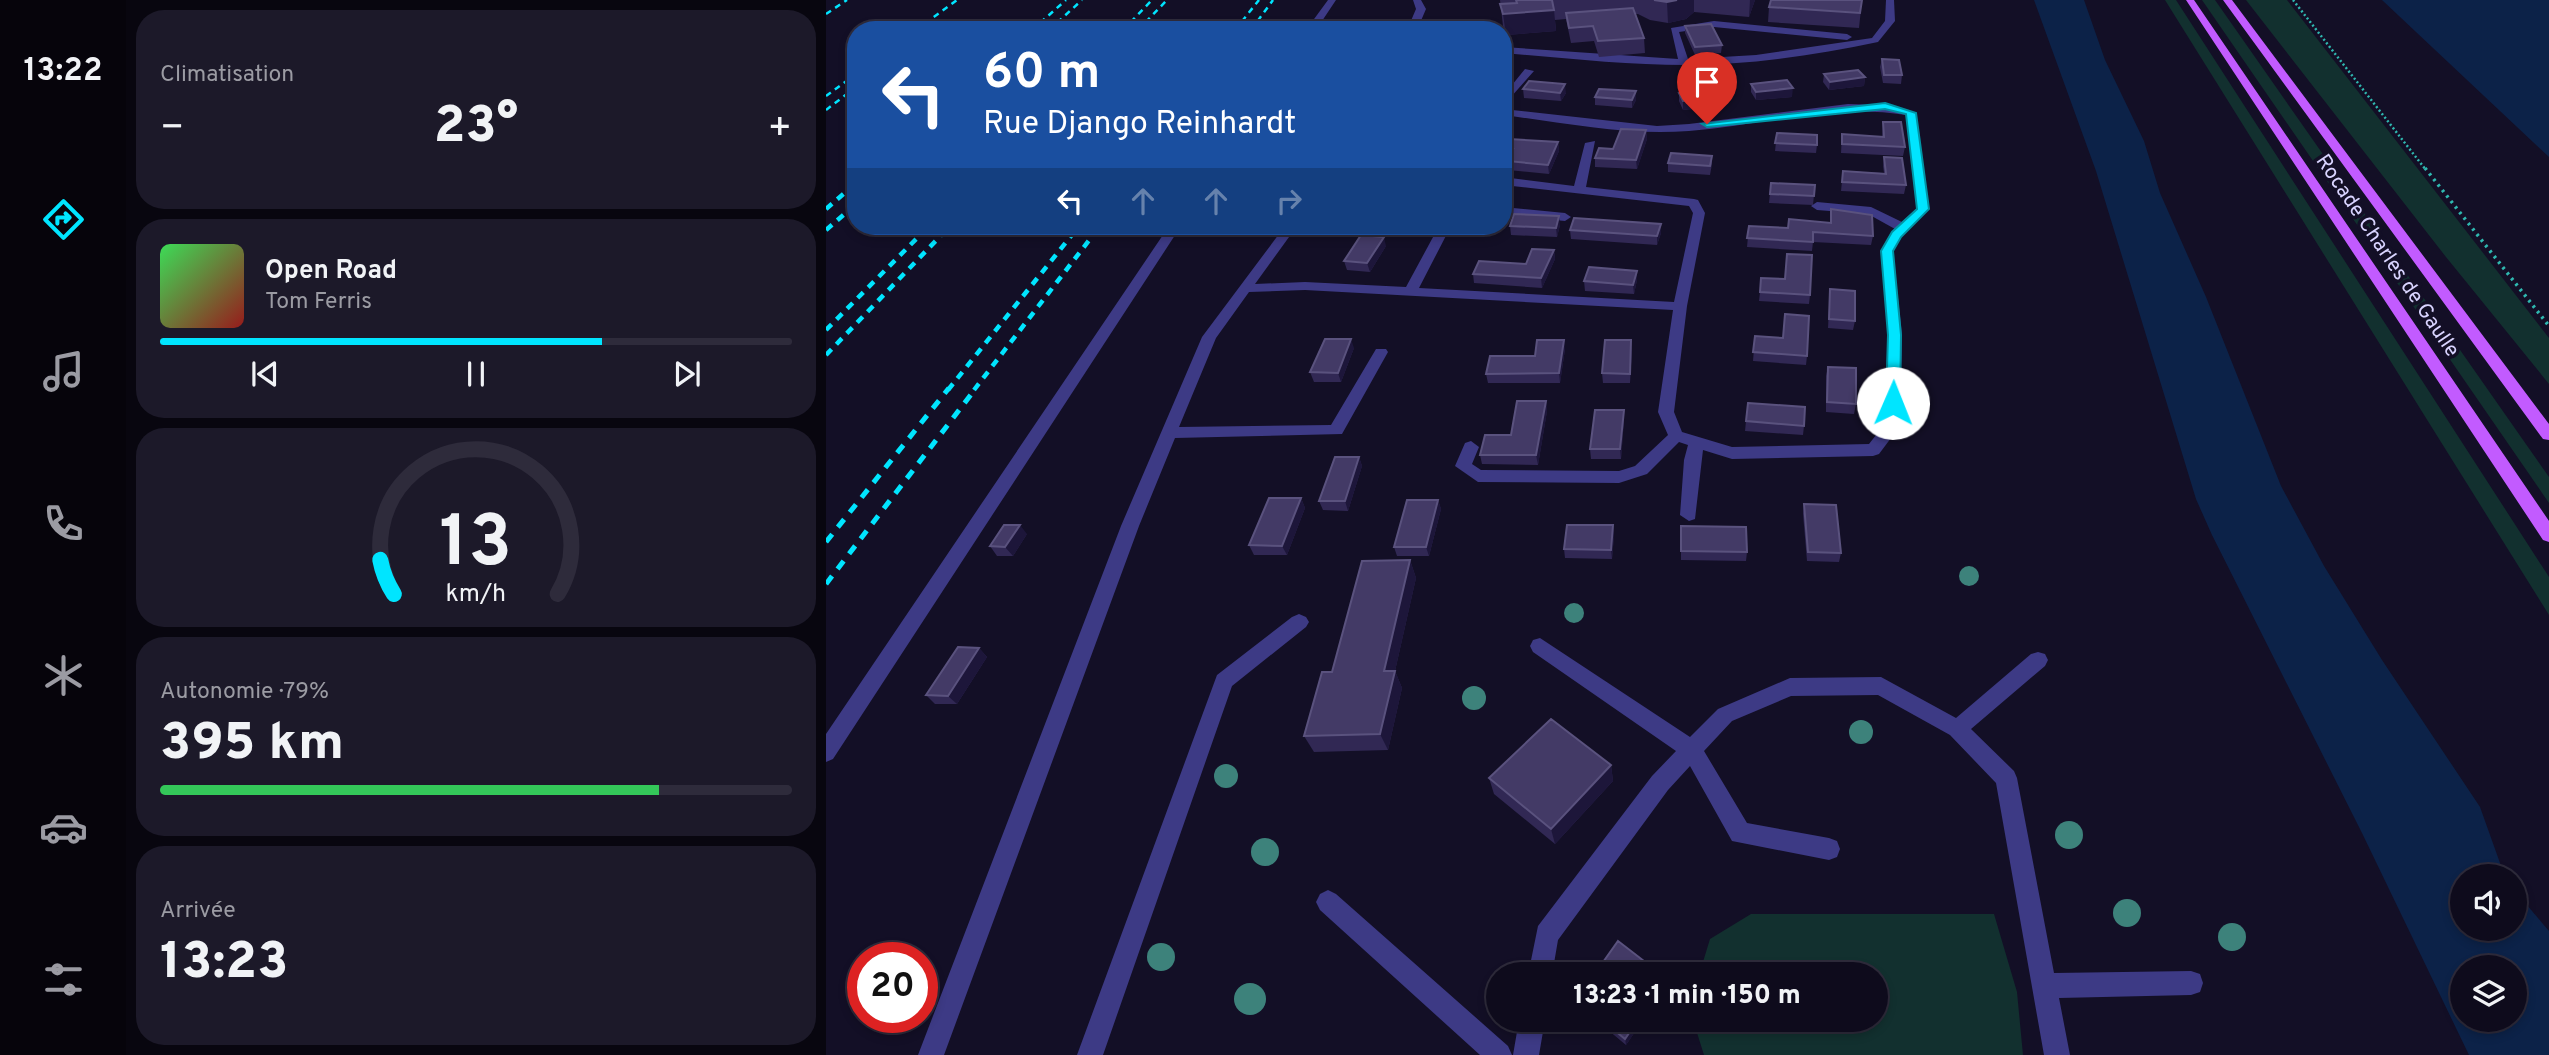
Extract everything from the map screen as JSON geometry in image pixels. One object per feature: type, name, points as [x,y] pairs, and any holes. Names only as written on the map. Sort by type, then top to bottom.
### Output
[{"type":"main road","name":"Rocade Charles de Gaulle","points":[[2190,0],[2549,535]]},
{"type":"main road","name":"Rocade Charles de Gaulle","points":[[2227,0],[2549,435]]},
{"type":"lane","points":[[1317,21],[1332,0]]},
{"type":"lane","points":[[1416,21],[1421,9],[1418,0]]},
{"type":"lane","points":[[1512,51],[1600,59],[1684,62],[1783,54],[1875,40],[1889,21],[1890,0]]},
{"type":"lane","points":[[1684,62],[1674,30],[1714,24],[1875,40]]},
{"type":"lane","points":[[1512,92],[1529,71]]},
{"type":"lane","points":[[1512,113],[1658,129],[1885,106],[1911,113],[1923,209],[1903,229],[1887,251],[1895,335],[1892,426],[1873,450],[1732,453],[1676,436]]},
{"type":"lane","points":[[1579,189],[1591,143]]},
{"type":"lane","points":[[1512,182],[1694,203],[1699,213],[1680,306],[1666,412],[1676,436]]},
{"type":"lane","points":[[1817,206],[1871,211],[1903,229]]},
{"type":"lane","points":[[1512,212],[1565,217]]},
{"type":"lane","points":[[826,752],[1169,235]]},
{"type":"lane","points":[[931,1055],[1130,526],[1209,337],[1284,235]]},
{"type":"lane","points":[[1411,290],[1440,235]]},
{"type":"lane","points":[[1245,288],[1306,286],[1411,290],[1680,306]]},
{"type":"lane","points":[[1169,433],[1336,429],[1381,352]]},
{"type":"lane","points":[[1471,447],[1463,466],[1478,476],[1619,477],[1641,470],[1676,436]]},
{"type":"lane","points":[[1689,515],[1692,460],[1697,442]]},
{"type":"lane","points":[[1090,1055],[1224,681],[1299,622]]},
{"type":"lane","points":[[1540,646],[1692,750],[1740,834],[1829,849]]},
{"type":"lane","points":[[1956,729],[2038,660]]},
{"type":"lane","points":[[1543,962],[1548,935],[1660,783],[1725,715],[1790,687],[1881,686],[1956,729],[2006,778],[2057,1055]]},
{"type":"lane","points":[[1328,902],[1499,1055]]},
{"type":"lane","points":[[2044,986],[2192,983]]},
{"type":"lane","points":[[1526,1055],[1530,1032]]},
{"type":"path","points":[[2293,0],[2549,327]]},
{"type":"green space","points":[[2165,0],[2176,0],[2549,577],[2549,615]]},
{"type":"green space","points":[[2202,0],[2215,0],[2549,477],[2549,503]]},
{"type":"green space","points":[[2246,0],[2287,0],[2549,338],[2549,384],[2446,257]]},
{"type":"green space","points":[[1751,914],[1994,914],[2017,992],[2023,1055],[1704,1055],[1697,1032],[1888,1032],[1888,962],[1703,962],[1710,939]]},
{"type":"water","points":[[2034,0],[2084,0],[2105,60],[2144,141],[2160,193],[2206,297],[2281,486],[2324,566],[2382,660],[2480,807],[2500,864],[2450,864],[2450,941],[2527,941],[2527,905],[2549,931],[2549,1055],[2469,1055],[2458,1032],[2527,1032],[2527,955],[2450,955],[2450,1016],[2196,499],[2096,171]]},
{"type":"water","points":[[2382,0],[2549,0],[2549,157]]},
{"type":"building","points":[[1516,0],[1552,0],[1554,10],[1503,14],[1500,4],[1517,3]]},
{"type":"building","points":[[1771,0],[1862,0],[1860,13],[1769,7]]},
{"type":"building","points":[[1633,8],[1644,38],[1598,41],[1593,26],[1569,28],[1566,13]]},
{"type":"building","points":[[1711,24],[1722,45],[1695,47],[1685,26]]},
{"type":"building","points":[[1882,59],[1899,60],[1902,75],[1884,75]]},
{"type":"building","points":[[1858,70],[1865,77],[1830,82],[1824,74]]},
{"type":"building","points":[[1787,80],[1793,88],[1756,92],[1751,84]]},
{"type":"building","points":[[1529,81],[1565,84],[1560,93],[1523,89]]},
{"type":"building","points":[[1599,89],[1636,91],[1632,100],[1595,97]]},
{"type":"building","points":[[1716,89],[1720,98],[1683,101],[1679,93]]},
{"type":"building","points":[[1883,122],[1901,122],[1905,147],[1842,144],[1842,134],[1884,137]]},
{"type":"building","points":[[1621,129],[1646,130],[1636,160],[1595,158],[1599,148],[1613,149]]},
{"type":"building","points":[[1777,133],[1817,135],[1817,145],[1775,143]]},
{"type":"building","points":[[1512,139],[1558,142],[1548,165],[1512,161]]},
{"type":"building","points":[[1671,153],[1712,156],[1710,166],[1668,163]]},
{"type":"building","points":[[1884,157],[1902,158],[1906,185],[1842,182],[1843,171],[1886,174]]},
{"type":"building","points":[[1771,183],[1815,185],[1814,196],[1770,194]]},
{"type":"building","points":[[1831,209],[1872,215],[1873,236],[1813,232],[1813,242],[1747,238],[1749,226],[1788,228],[1789,219],[1831,223]]},
{"type":"building","points":[[1514,214],[1559,216],[1556,228],[1512,226]]},
{"type":"building","points":[[1574,218],[1661,224],[1657,236],[1570,230]]},
{"type":"building","points":[[1361,235],[1384,237],[1367,263],[1344,261]]},
{"type":"building","points":[[1532,249],[1554,250],[1541,278],[1473,274],[1479,261],[1526,264]]},
{"type":"building","points":[[1787,254],[1812,255],[1810,295],[1760,292],[1761,278],[1785,279]]},
{"type":"building","points":[[1589,267],[1637,271],[1633,285],[1584,281]]},
{"type":"building","points":[[1830,289],[1855,291],[1855,321],[1829,319]]},
{"type":"building","points":[[1785,314],[1809,316],[1807,356],[1753,352],[1755,336],[1783,338]]},
{"type":"building","points":[[1325,339],[1351,339],[1338,373],[1310,372]]},
{"type":"building","points":[[1537,340],[1564,340],[1559,373],[1486,374],[1490,356],[1535,356]]},
{"type":"building","points":[[1605,340],[1631,340],[1630,374],[1602,373]]},
{"type":"building","points":[[1828,367],[1856,368],[1856,404],[1827,402]]},
{"type":"building","points":[[1517,401],[1546,401],[1536,455],[1480,455],[1485,435],[1511,435]]},
{"type":"building","points":[[1748,403],[1805,407],[1804,426],[1746,421]]},
{"type":"building","points":[[1595,410],[1624,410],[1620,449],[1590,449]]},
{"type":"building","points":[[1335,457],[1359,457],[1345,501],[1319,501]]},
{"type":"building","points":[[1269,498],[1301,498],[1282,546],[1249,545]]},
{"type":"building","points":[[1407,500],[1438,500],[1426,547],[1394,547]]},
{"type":"building","points":[[1804,504],[1836,505],[1841,553],[1808,552]]},
{"type":"building","points":[[1004,525],[1020,525],[1005,547],[990,546]]},
{"type":"building","points":[[1567,525],[1613,525],[1611,550],[1564,549]]},
{"type":"building","points":[[1681,526],[1746,527],[1747,552],[1681,551]]},
{"type":"building","points":[[1410,560],[1384,671],[1395,671],[1380,734],[1304,736],[1322,672],[1332,672],[1362,561]]},
{"type":"building","points":[[958,647],[979,648],[948,696],[926,695]]},
{"type":"building","points":[[1551,719],[1611,765],[1551,829],[1489,778]]},
{"type":"building","points":[[1618,941],[1645,962],[1603,962]]},
{"type":"building","points":[[1617,1032],[1630,1032],[1625,1039]]},
{"type":"railway","points":[[826,14],[847,0]]},
{"type":"railway","points":[[928,21],[957,0]]},
{"type":"railway","points":[[1042,21],[1066,0]]},
{"type":"railway","points":[[1059,21],[1082,0]]},
{"type":"railway","points":[[1132,21],[1152,0]]},
{"type":"railway","points":[[1147,21],[1167,0]]},
{"type":"railway","points":[[1242,21],[1259,0]]},
{"type":"railway","points":[[1258,21],[1273,0]]},
{"type":"railway","points":[[826,96],[847,81]]},
{"type":"railway","points":[[826,110],[847,94]]},
{"type":"railway","points":[[826,209],[847,191]]},
{"type":"railway","points":[[826,230],[847,212]]},
{"type":"railway","points":[[826,330],[920,235]]},
{"type":"railway","points":[[826,355],[941,235]]},
{"type":"railway","points":[[948,390],[1072,235]]},
{"type":"railway","points":[[974,390],[1093,235]]},
{"type":"railway","points":[[826,542],[949,388]]},
{"type":"railway","points":[[826,584],[976,388]]},
{"type":"route","points":[[1707,124],[1885,106],[1911,113],[1923,209],[1896,235],[1887,251],[1895,335],[1893,403]]}]
